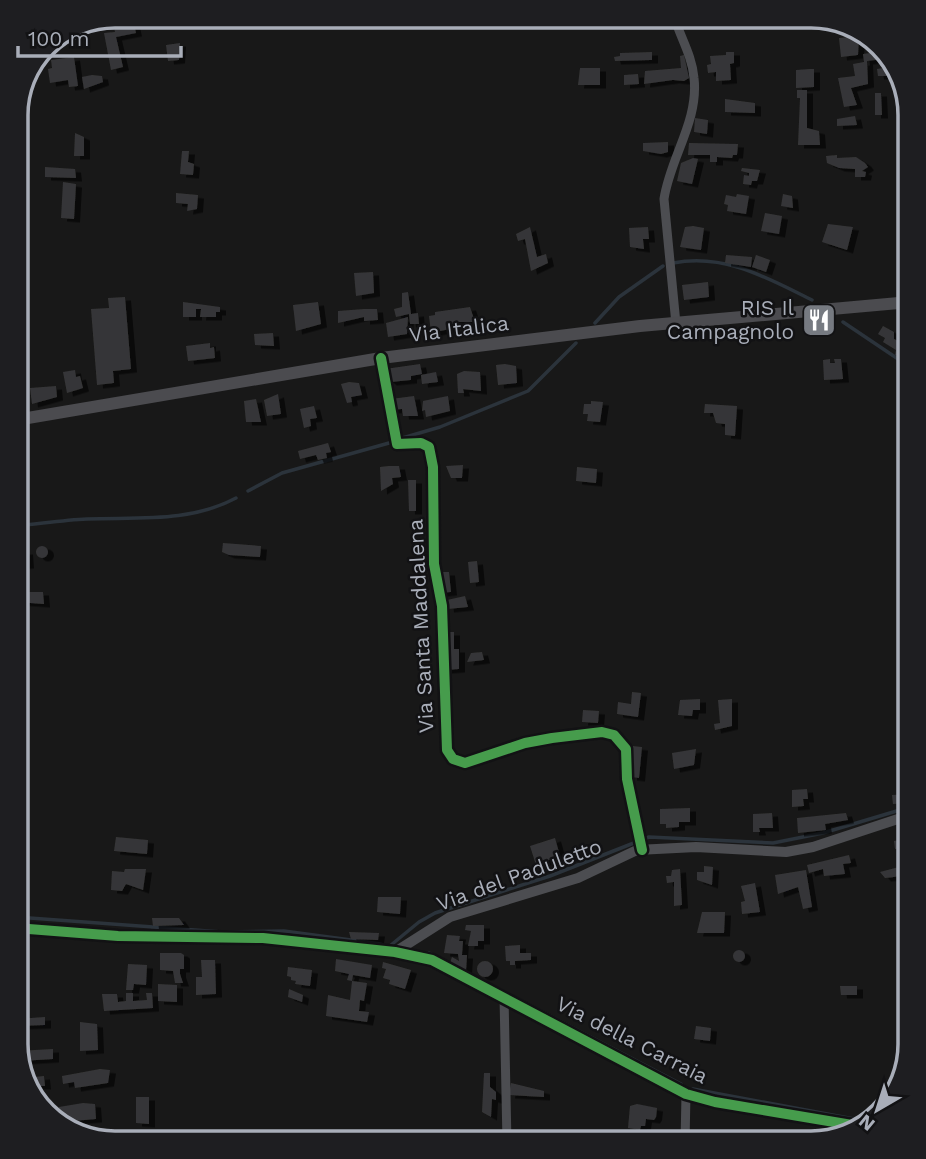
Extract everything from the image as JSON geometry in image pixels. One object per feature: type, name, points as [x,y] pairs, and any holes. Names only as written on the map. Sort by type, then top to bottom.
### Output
[{"type":"main road","name":"Via Italica","points":[[28,418],[381,358],[676,324],[898,303]]},
{"type":"street","points":[[676,324],[664,199],[667,180],[687,130],[695,92],[688,47],[679,28]]},
{"type":"street","name":"Via Santa Maddalena","points":[[381,358],[396,440],[421,443],[429,447],[433,467],[434,564],[442,606],[447,750],[453,759],[465,763],[552,738],[602,732],[614,735],[626,749],[627,779],[640,844]]},
{"type":"street","name":"Via del Paduletto","points":[[395,952],[450,918],[578,878],[640,844],[786,852],[813,848],[898,819]]},
{"type":"street","points":[[28,929],[118,936],[263,938],[395,952]]},
{"type":"street","name":"Via della Carraia","points":[[395,952],[432,960],[686,1094],[715,1102],[844,1124]]},
{"type":"street","points":[[504,996],[507,1131]]},
{"type":"street","points":[[685,1131],[686,1094]]},
{"type":"building","points":[[114,28],[135,28],[136,33],[116,37],[123,67],[111,70],[104,33],[115,32]]},
{"type":"building","points":[[848,37],[859,43],[858,55],[841,57],[839,38]]},
{"type":"building","points":[[180,43],[179,60],[168,61],[166,45]]},
{"type":"building","points":[[652,52],[652,60],[615,61],[614,57],[620,56],[620,53]]},
{"type":"building","points":[[726,52],[734,52],[734,63],[730,64],[731,80],[716,81],[716,72],[708,73],[710,56],[726,55]]},
{"type":"building","points":[[873,53],[878,60],[867,61],[868,84],[851,88],[857,105],[844,107],[838,78],[855,76],[853,64],[864,62],[863,54]]},
{"type":"building","points":[[684,55],[689,78],[684,81],[644,84],[645,71],[681,68],[680,56]]},
{"type":"building","points":[[74,57],[78,86],[69,87],[68,80],[50,83],[48,69],[52,68],[51,60]]},
{"type":"building","points":[[580,68],[600,68],[600,85],[578,85]]},
{"type":"building","points":[[884,68],[888,76],[878,76],[877,69]]},
{"type":"building","points":[[814,69],[814,87],[796,88],[796,70]]},
{"type":"building","points":[[638,74],[639,84],[624,85],[624,75]]},
{"type":"building","points":[[102,76],[103,82],[84,89],[82,77]]},
{"type":"building","points":[[797,90],[807,90],[807,128],[819,131],[820,145],[798,145],[800,98],[797,98]]},
{"type":"building","points":[[875,93],[881,93],[882,115],[875,115]]},
{"type":"building","points":[[725,99],[755,103],[755,113],[725,112]]},
{"type":"building","points":[[855,116],[857,125],[837,126],[837,119]]},
{"type":"building","points":[[695,118],[708,120],[707,134],[694,132]]},
{"type":"building","points":[[75,133],[84,137],[84,156],[74,156]]},
{"type":"building","points":[[668,142],[668,152],[661,154],[643,151],[643,143]]},
{"type":"building","points":[[689,143],[738,144],[737,155],[732,158],[717,157],[717,162],[710,162],[710,155],[688,155]]},
{"type":"building","points":[[182,151],[189,151],[188,162],[194,164],[193,175],[180,174]]},
{"type":"building","points":[[837,155],[837,158],[856,157],[865,163],[868,167],[862,171],[866,172],[865,177],[855,177],[855,169],[839,168],[827,163],[826,156]]},
{"type":"building","points":[[693,158],[698,159],[692,184],[677,181],[681,163]]},
{"type":"building","points":[[45,167],[75,169],[76,178],[45,177]]},
{"type":"building","points":[[742,168],[760,170],[757,181],[752,181],[751,185],[743,184],[744,175],[749,176],[749,173],[741,171]]},
{"type":"building","points":[[63,182],[76,184],[74,219],[61,218]]},
{"type":"building","points":[[176,193],[198,195],[197,209],[187,211],[188,204],[176,203]]},
{"type":"building","points":[[737,194],[749,196],[746,214],[727,211],[728,205],[724,204],[726,195],[736,197]]},
{"type":"building","points":[[783,194],[792,196],[793,208],[781,206]]},
{"type":"building","points":[[765,213],[782,216],[779,234],[761,231]]},
{"type":"building","points":[[828,224],[853,227],[847,250],[822,242]]},
{"type":"building","points":[[530,227],[537,257],[546,254],[548,263],[531,271],[525,239],[518,241],[516,234]]},
{"type":"building","points":[[648,227],[649,239],[643,239],[644,249],[630,247],[629,228]]},
{"type":"building","points":[[685,227],[704,228],[701,250],[680,247]]},
{"type":"building","points":[[726,255],[752,257],[751,267],[725,263]]},
{"type":"building","points":[[756,255],[770,260],[766,272],[752,267]]},
{"type":"building","points":[[373,272],[374,293],[356,296],[354,273]]},
{"type":"building","points":[[708,282],[709,297],[684,300],[682,285]]},
{"type":"building","points":[[408,292],[411,314],[418,313],[419,324],[410,324],[409,314],[396,317],[394,309],[402,307],[402,293]]},
{"type":"building","points":[[125,297],[131,369],[113,371],[114,383],[97,385],[91,309],[109,308],[108,298]]},
{"type":"building","points":[[183,302],[220,307],[220,312],[216,312],[216,317],[200,317],[201,309],[196,309],[196,317],[183,317]]},
{"type":"building","points":[[318,302],[321,324],[296,331],[293,305]]},
{"type":"building","points":[[470,307],[475,322],[453,322],[454,328],[431,333],[429,316],[435,315],[435,312]]},
{"type":"building","points":[[377,309],[378,320],[364,321],[364,317],[338,323],[338,311]]},
{"type":"building","points":[[408,317],[407,334],[388,337],[386,323]]},
{"type":"building","points":[[883,326],[894,332],[894,339],[898,341],[898,356],[895,355],[896,350],[883,342],[885,338],[878,334]]},
{"type":"building","points":[[273,333],[274,346],[255,345],[254,334]]},
{"type":"building","points":[[210,343],[210,348],[214,347],[215,358],[188,361],[186,346]]},
{"type":"building","points":[[830,359],[830,363],[835,363],[834,359],[841,359],[843,379],[824,380],[823,360]]},
{"type":"building","points":[[420,364],[422,374],[411,376],[411,380],[391,382],[387,379],[385,369]]},
{"type":"building","points":[[496,365],[516,366],[517,383],[498,385]]},
{"type":"building","points":[[75,370],[76,377],[80,376],[83,388],[67,393],[63,372]]},
{"type":"building","points":[[464,371],[480,372],[481,391],[463,389],[464,393],[458,393],[457,374]]},
{"type":"building","points":[[436,372],[438,382],[422,384],[421,375]]},
{"type":"building","points":[[359,383],[362,395],[351,397],[352,402],[347,403],[341,384]]},
{"type":"building","points":[[56,386],[57,397],[32,404],[30,388]]},
{"type":"building","points":[[278,394],[281,414],[267,416],[264,400]]},
{"type":"building","points":[[414,396],[418,416],[403,416],[402,409],[392,410],[391,399]]},
{"type":"building","points":[[448,396],[450,411],[426,417],[425,410],[422,411],[423,401]]},
{"type":"building","points":[[256,399],[261,422],[246,422],[244,401]]},
{"type":"building","points":[[591,401],[603,402],[600,422],[587,421],[588,414],[583,414],[584,404],[591,404]]},
{"type":"building","points":[[705,404],[737,406],[735,436],[725,435],[725,424],[716,423],[713,413],[704,413]]},
{"type":"building","points":[[314,406],[317,418],[310,419],[311,426],[304,428],[300,409]]},
{"type":"building","points":[[328,443],[331,452],[326,453],[327,458],[318,460],[316,455],[300,459],[298,451]]},
{"type":"building","points":[[463,465],[462,478],[451,478],[446,466]]},
{"type":"building","points":[[399,466],[401,477],[392,478],[393,484],[381,491],[380,467]]},
{"type":"building","points":[[577,467],[597,469],[596,483],[576,481]]},
{"type":"building","points":[[408,480],[416,480],[416,511],[409,511]]},
{"type":"building","points":[[223,543],[261,546],[260,557],[229,555],[222,552]]},
{"type":"building","points":[[42,546],[48,552],[42,558],[36,552]]},
{"type":"building","points":[[477,561],[479,582],[470,583],[468,562]]},
{"type":"building","points":[[439,572],[449,572],[451,592],[441,593]]},
{"type":"building","points":[[28,592],[43,592],[44,604],[28,603]]},
{"type":"building","points":[[465,596],[468,607],[448,609],[447,600]]},
{"type":"building","points":[[445,632],[454,632],[454,649],[459,649],[459,669],[446,670]]},
{"type":"building","points":[[482,652],[484,660],[467,662],[471,653]]},
{"type":"building","points":[[632,692],[641,693],[638,717],[617,714],[618,702],[631,704]]},
{"type":"building","points":[[700,699],[700,710],[693,710],[692,716],[678,715],[680,700]]},
{"type":"building","points":[[732,699],[732,726],[715,730],[714,724],[720,723],[718,700]]},
{"type":"building","points":[[583,710],[599,711],[598,723],[582,722]]},
{"type":"building","points":[[632,746],[642,747],[639,778],[631,777]]},
{"type":"building","points":[[696,749],[694,765],[674,769],[672,753]]},
{"type":"building","points":[[807,789],[808,799],[803,799],[804,806],[792,807],[792,790]]},
{"type":"building","points":[[892,795],[898,795],[898,804],[893,804]]},
{"type":"building","points":[[690,808],[690,822],[679,822],[679,827],[666,828],[666,824],[660,824],[660,809]]},
{"type":"building","points":[[772,813],[773,828],[759,828],[760,832],[753,832],[753,814]]},
{"type":"building","points":[[846,813],[848,820],[825,824],[826,830],[798,833],[797,818]]},
{"type":"building","points":[[116,837],[148,840],[147,854],[114,851]]},
{"type":"building","points":[[555,838],[560,856],[536,865],[530,846]]},
{"type":"building","points":[[849,855],[851,863],[843,864],[845,874],[824,876],[823,869],[809,873],[807,865]]},
{"type":"building","points":[[704,866],[713,867],[712,885],[697,880],[697,872],[704,872]]},
{"type":"building","points":[[898,867],[898,876],[885,878],[880,872]]},
{"type":"building","points":[[125,869],[146,869],[143,890],[126,884],[122,891],[111,890],[112,871],[124,872]]},
{"type":"building","points":[[680,869],[682,905],[674,906],[674,882],[667,883],[666,876],[671,876],[672,870]]},
{"type":"building","points":[[806,870],[812,907],[803,909],[798,887],[778,894],[775,875]]},
{"type":"building","points":[[755,883],[760,912],[742,914],[741,902],[745,901],[741,886]]},
{"type":"building","points":[[378,897],[401,897],[400,914],[377,912]]},
{"type":"building","points":[[702,912],[725,912],[724,933],[697,933]]},
{"type":"building","points":[[152,918],[179,918],[184,925],[153,926]]},
{"type":"building","points":[[466,925],[484,925],[484,941],[478,941],[478,946],[468,946],[471,931],[465,930]]},
{"type":"building","points":[[349,932],[379,933],[378,940],[351,939]]},
{"type":"building","points":[[447,935],[460,936],[459,941],[463,941],[462,955],[467,955],[466,971],[450,963],[452,957],[459,961],[458,954],[444,953]]},
{"type":"building","points":[[520,945],[520,953],[531,953],[531,960],[515,961],[515,965],[510,965],[510,961],[506,961],[505,946]]},
{"type":"building","points":[[734,951],[744,951],[744,961],[734,961]]},
{"type":"building","points":[[160,953],[184,955],[184,969],[180,969],[183,983],[175,983],[173,971],[160,970]]},
{"type":"building","points":[[336,959],[372,965],[370,978],[353,975],[352,981],[347,980],[349,974],[335,971]]},
{"type":"building","points":[[201,960],[215,960],[216,994],[196,995],[196,977],[202,977]]},
{"type":"building","points":[[485,961],[493,969],[485,977],[477,969]]},
{"type":"building","points":[[383,962],[411,970],[405,989],[389,984],[390,980],[383,978],[386,969],[382,968]]},
{"type":"building","points":[[128,964],[147,965],[146,985],[134,984],[133,990],[126,990]]},
{"type":"building","points":[[288,967],[312,970],[310,986],[295,984],[296,981],[287,976]]},
{"type":"building","points":[[352,981],[367,983],[359,1011],[369,1012],[367,1022],[326,1016],[328,995],[350,1000]]},
{"type":"building","points":[[158,984],[177,985],[177,1002],[158,1001]]},
{"type":"building","points":[[840,986],[857,986],[857,995],[841,995]]},
{"type":"building","points":[[289,989],[303,995],[302,1002],[288,997]]},
{"type":"building","points":[[126,993],[133,993],[133,1001],[147,1000],[146,993],[152,993],[153,1008],[104,1011],[102,994],[117,994],[118,1002],[126,1001]]},
{"type":"building","points":[[45,1017],[45,1025],[28,1026],[28,1018]]},
{"type":"building","points":[[80,1022],[97,1024],[98,1050],[80,1051]]},
{"type":"building","points":[[696,1026],[711,1028],[710,1041],[694,1039]]},
{"type":"building","points":[[53,1049],[53,1059],[30,1060],[29,1050]]},
{"type":"building","points":[[100,1069],[110,1070],[108,1083],[75,1088],[74,1082],[63,1084],[62,1076]]},
{"type":"building","points":[[484,1073],[490,1073],[490,1087],[496,1092],[496,1100],[492,1099],[491,1117],[482,1112]]},
{"type":"building","points":[[44,1076],[45,1086],[39,1086],[35,1077]]},
{"type":"building","points":[[511,1083],[544,1091],[544,1097],[509,1095]]},
{"type":"building","points":[[136,1097],[149,1097],[149,1124],[136,1123]]},
{"type":"building","points":[[95,1104],[96,1119],[76,1121],[60,1111],[59,1107]]},
{"type":"building","points":[[637,1104],[657,1108],[654,1120],[646,1119],[645,1126],[641,1126],[640,1130],[628,1128],[630,1106]]},
{"type":"waterway","points":[[673,263],[710,261],[745,269],[812,300]]},
{"type":"waterway","points":[[595,323],[619,297],[663,266]]},
{"type":"waterway","points":[[843,322],[898,359]]},
{"type":"waterway","points":[[399,439],[440,427],[528,391],[576,343]]},
{"type":"waterway","points":[[248,491],[282,473],[389,443]]},
{"type":"waterway","points":[[28,525],[182,515],[200,512],[236,498]]},
{"type":"waterway","points":[[391,945],[419,922],[435,913],[550,876],[649,837],[773,843],[823,833],[898,811]]},
{"type":"waterway","points":[[28,918],[222,932],[284,931],[381,944]]},
{"type":"waterway","points":[[429,953],[681,1084]]},
{"type":"waterway","points":[[693,1089],[854,1119]]},
{"type":"cycle path","points":[[381,358],[397,444],[421,443],[429,447],[433,467],[434,564],[442,606],[447,750],[453,759],[465,763],[525,743],[602,732],[614,735],[626,749],[627,779],[642,850]]},
{"type":"cycle path","points":[[28,929],[118,936],[263,938],[395,952],[432,960],[686,1094],[715,1102],[845,1124]]},
{"type":"place","name":"RIS Il Campagnolo","points":[[819,320]]}]
